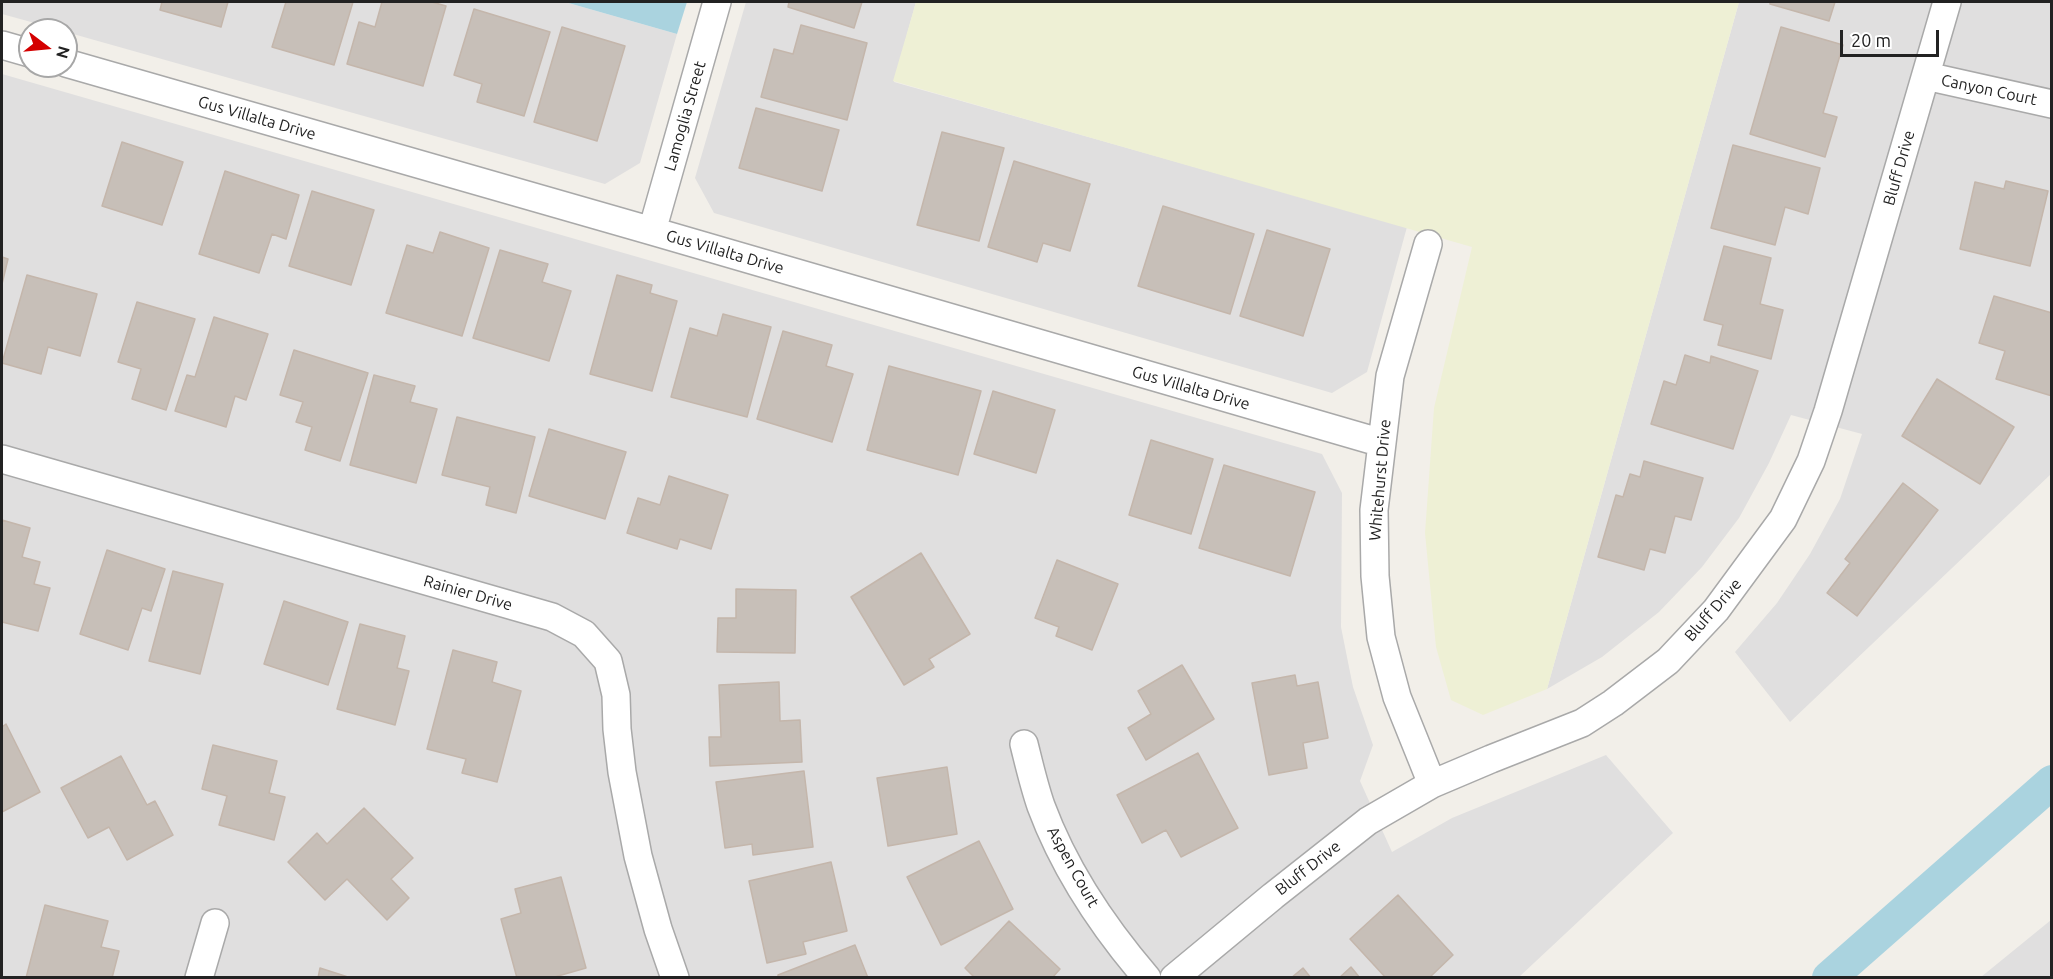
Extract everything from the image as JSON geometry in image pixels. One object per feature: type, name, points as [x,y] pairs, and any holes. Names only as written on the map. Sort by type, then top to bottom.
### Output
[{"type":"street","name":"Lamoglia Street","points":[[652,231],[717,2]]},
{"type":"street","name":"Bluff Drive","points":[[1174,978],[1368,821],[1432,784],[1582,723],[1613,703],[1668,661],[1716,610],[1783,519],[1810,461],[1828,411],[1947,2]]},
{"type":"street","points":[[2,45],[18,50]]},
{"type":"street","name":"Gus Villalta Drive","points":[[78,66],[1382,443]]},
{"type":"street","name":"Canyon Court","points":[[1926,76],[2052,104]]},
{"type":"street","name":"Whitehurst Drive","points":[[1428,244],[1390,376],[1374,510],[1375,576],[1381,637],[1397,697],[1432,784]]},
{"type":"street","name":"Rainier Drive","points":[[2,459],[552,617],[584,634],[608,661],[616,695],[622,772],[638,856],[658,929],[675,978]]},
{"type":"street","name":"Aspen Court","points":[[1024,744],[1041,806],[1066,862],[1100,916],[1147,978]]},
{"type":"street","points":[[199,978],[215,923]]},
{"type":"shaded area","points":[[2,2],[565,2],[677,34],[640,163],[605,184],[78,35],[78,18],[18,18],[2,14]]},
{"type":"shaded area","points":[[746,2],[916,2],[894,82],[1407,227],[1367,372],[1332,393],[714,213],[695,178]]},
{"type":"shaded area","points":[[1739,2],[2051,2],[2051,474],[1790,722],[1735,652],[1777,603],[1810,554],[1840,499],[1862,434],[1791,415],[1769,463],[1739,518],[1702,567],[1659,612],[1602,657],[1547,689]]},
{"type":"shaded area","points":[[2,74],[1322,454],[1342,493],[1341,627],[1353,687],[1373,745],[1360,781],[1392,852],[1452,818],[1606,755],[1673,833],[1519,977],[2,977]]},
{"type":"shaded area","points":[[2051,920],[2051,977],[1981,977]]},
{"type":"green space","points":[[916,2],[1739,2],[1547,689],[1483,715],[1451,700],[1436,647],[1425,533],[1434,408],[1472,247],[893,81]]},
{"type":"water","points":[[565,2],[687,2],[677,34]]},
{"type":"building","points":[[162,2],[228,2],[221,27],[160,10]]},
{"type":"building","points":[[286,2],[353,2],[334,65],[272,47]]},
{"type":"building","points":[[382,2],[432,2],[446,6],[423,86],[347,64],[359,22],[375,27]]},
{"type":"building","points":[[789,2],[862,2],[854,28],[788,7]]},
{"type":"building","points":[[1770,2],[1835,2],[1829,21],[1770,4]]},
{"type":"building","points":[[474,9],[550,32],[524,116],[477,102],[482,84],[454,75]]},
{"type":"building","points":[[801,25],[867,43],[847,120],[761,97],[774,49],[793,54]]},
{"type":"building","points":[[562,27],[625,46],[597,141],[534,122]]},
{"type":"building","points":[[1781,27],[1843,45],[1823,113],[1837,117],[1825,157],[1750,134]]},
{"type":"building","points":[[756,108],[839,130],[822,191],[739,168]]},
{"type":"building","points":[[942,132],[1004,148],[979,241],[917,225]]},
{"type":"building","points":[[122,142],[183,162],[162,225],[102,206]]},
{"type":"building","points":[[1733,145],[1820,168],[1808,214],[1785,207],[1775,245],[1711,228]]},
{"type":"building","points":[[1014,161],[1090,184],[1070,251],[1043,243],[1037,262],[988,247]]},
{"type":"building","points":[[225,171],[299,195],[286,239],[272,234],[259,273],[199,254]]},
{"type":"building","points":[[2006,181],[2048,191],[2030,266],[1960,249],[1975,182],[2004,189]]},
{"type":"building","points":[[312,191],[374,210],[351,285],[289,266]]},
{"type":"building","points":[[1163,206],[1254,234],[1230,314],[1138,286]]},
{"type":"building","points":[[1267,230],[1330,249],[1303,336],[1240,316]]},
{"type":"building","points":[[440,232],[489,248],[462,336],[386,313],[407,245],[433,253]]},
{"type":"building","points":[[1724,246],[1771,258],[1760,304],[1783,310],[1771,359],[1718,345],[1723,325],[1704,320]]},
{"type":"building","points":[[500,250],[548,264],[542,282],[571,291],[549,361],[473,338]]},
{"type":"building","points":[[2,257],[8,259],[2,284]]},
{"type":"building","points":[[27,275],[97,294],[80,356],[48,347],[41,374],[2,363]]},
{"type":"building","points":[[617,275],[652,285],[650,293],[677,301],[652,391],[590,374]]},
{"type":"building","points":[[1994,296],[2052,313],[2052,396],[1996,379],[2005,351],[1979,343]]},
{"type":"building","points":[[137,302],[195,319],[166,410],[132,399],[141,369],[118,362]]},
{"type":"building","points":[[723,314],[771,327],[747,417],[671,397],[690,328],[717,336]]},
{"type":"building","points":[[214,317],[268,334],[246,400],[235,396],[226,427],[175,411],[187,375],[195,377]]},
{"type":"building","points":[[783,331],[832,345],[826,366],[853,374],[832,442],[757,419]]},
{"type":"building","points":[[294,350],[368,373],[340,461],[305,450],[312,427],[296,422],[303,402],[280,395]]},
{"type":"building","points":[[1685,355],[1710,363],[1711,356],[1758,371],[1733,449],[1651,424],[1664,381],[1676,385]]},
{"type":"building","points":[[889,366],[981,391],[958,475],[867,450]]},
{"type":"building","points":[[374,375],[415,386],[410,402],[437,409],[416,483],[350,465]]},
{"type":"building","points":[[1937,379],[2014,427],[1980,484],[1902,436]]},
{"type":"building","points":[[993,391],[1055,410],[1036,473],[974,454]]},
{"type":"building","points":[[457,417],[535,437],[516,513],[486,505],[490,487],[442,475]]},
{"type":"building","points":[[549,429],[626,452],[605,519],[529,496]]},
{"type":"building","points":[[1151,440],[1213,459],[1191,534],[1129,515]]},
{"type":"building","points":[[1644,461],[1703,478],[1691,520],[1675,516],[1665,553],[1650,549],[1644,570],[1598,557],[1616,495],[1623,497],[1630,474],[1640,477]]},
{"type":"building","points":[[1224,465],[1315,492],[1290,576],[1199,548]]},
{"type":"building","points":[[669,476],[728,495],[711,549],[680,539],[677,549],[627,533],[638,498],[660,505]]},
{"type":"building","points":[[1903,483],[1938,510],[1857,616],[1827,593],[1850,563],[1845,559]]},
{"type":"building","points":[[2,520],[30,528],[22,557],[40,562],[34,584],[50,588],[38,631],[2,622]]},
{"type":"building","points":[[107,550],[165,569],[151,611],[142,608],[128,650],[80,634]]},
{"type":"building","points":[[921,553],[970,634],[929,659],[934,667],[904,685],[851,597]]},
{"type":"building","points":[[1057,560],[1118,584],[1092,650],[1056,636],[1059,627],[1035,618]]},
{"type":"building","points":[[173,571],[223,584],[200,674],[149,661]]},
{"type":"building","points":[[736,589],[796,590],[795,653],[717,652],[718,618],[736,618]]},
{"type":"building","points":[[284,601],[348,622],[328,685],[264,664]]},
{"type":"building","points":[[360,624],[405,636],[397,668],[409,671],[395,725],[337,709]]},
{"type":"building","points":[[453,650],[497,662],[492,682],[521,691],[497,782],[462,773],[466,759],[427,749]]},
{"type":"building","points":[[1182,665],[1214,719],[1146,760],[1128,728],[1151,714],[1138,691]]},
{"type":"building","points":[[1295,675],[1297,686],[1318,682],[1328,738],[1303,743],[1307,768],[1269,775],[1252,683]]},
{"type":"building","points":[[779,682],[780,721],[800,720],[802,762],[710,766],[709,737],[721,737],[719,685]]},
{"type":"building","points":[[6,724],[40,792],[2,812],[2,727]]},
{"type":"building","points":[[213,745],[277,761],[269,793],[285,797],[274,840],[219,825],[227,796],[202,789]]},
{"type":"building","points":[[1198,753],[1238,828],[1181,857],[1166,830],[1142,843],[1117,795]]},
{"type":"building","points":[[121,756],[147,805],[155,801],[173,835],[127,860],[109,827],[88,838],[61,788]]},
{"type":"building","points":[[947,767],[957,834],[888,846],[877,778]]},
{"type":"building","points":[[804,771],[813,847],[753,855],[752,844],[725,848],[716,782]]},
{"type":"building","points":[[364,808],[413,858],[391,879],[409,898],[387,920],[347,879],[325,900],[288,862],[317,833],[327,844]]},
{"type":"building","points":[[979,841],[1013,909],[941,945],[907,877]]},
{"type":"building","points":[[831,862],[847,931],[803,942],[806,954],[767,963],[749,881]]},
{"type":"building","points":[[561,877],[586,968],[551,978],[517,978],[501,919],[521,913],[515,889]]},
{"type":"building","points":[[1398,895],[1453,955],[1429,978],[1386,978],[1350,939]]},
{"type":"building","points":[[45,905],[108,921],[101,947],[119,951],[112,978],[26,978]]},
{"type":"building","points":[[1009,921],[1060,969],[1052,978],[975,978],[965,968]]},
{"type":"building","points":[[855,945],[868,978],[778,978],[778,975]]},
{"type":"building","points":[[1351,967],[1360,978],[1339,978]]},
{"type":"building","points":[[320,968],[351,978],[318,978]]},
{"type":"building","points":[[1303,968],[1311,978],[1291,978]]},
{"type":"waterway","points":[[1829,978],[2052,782]]}]
